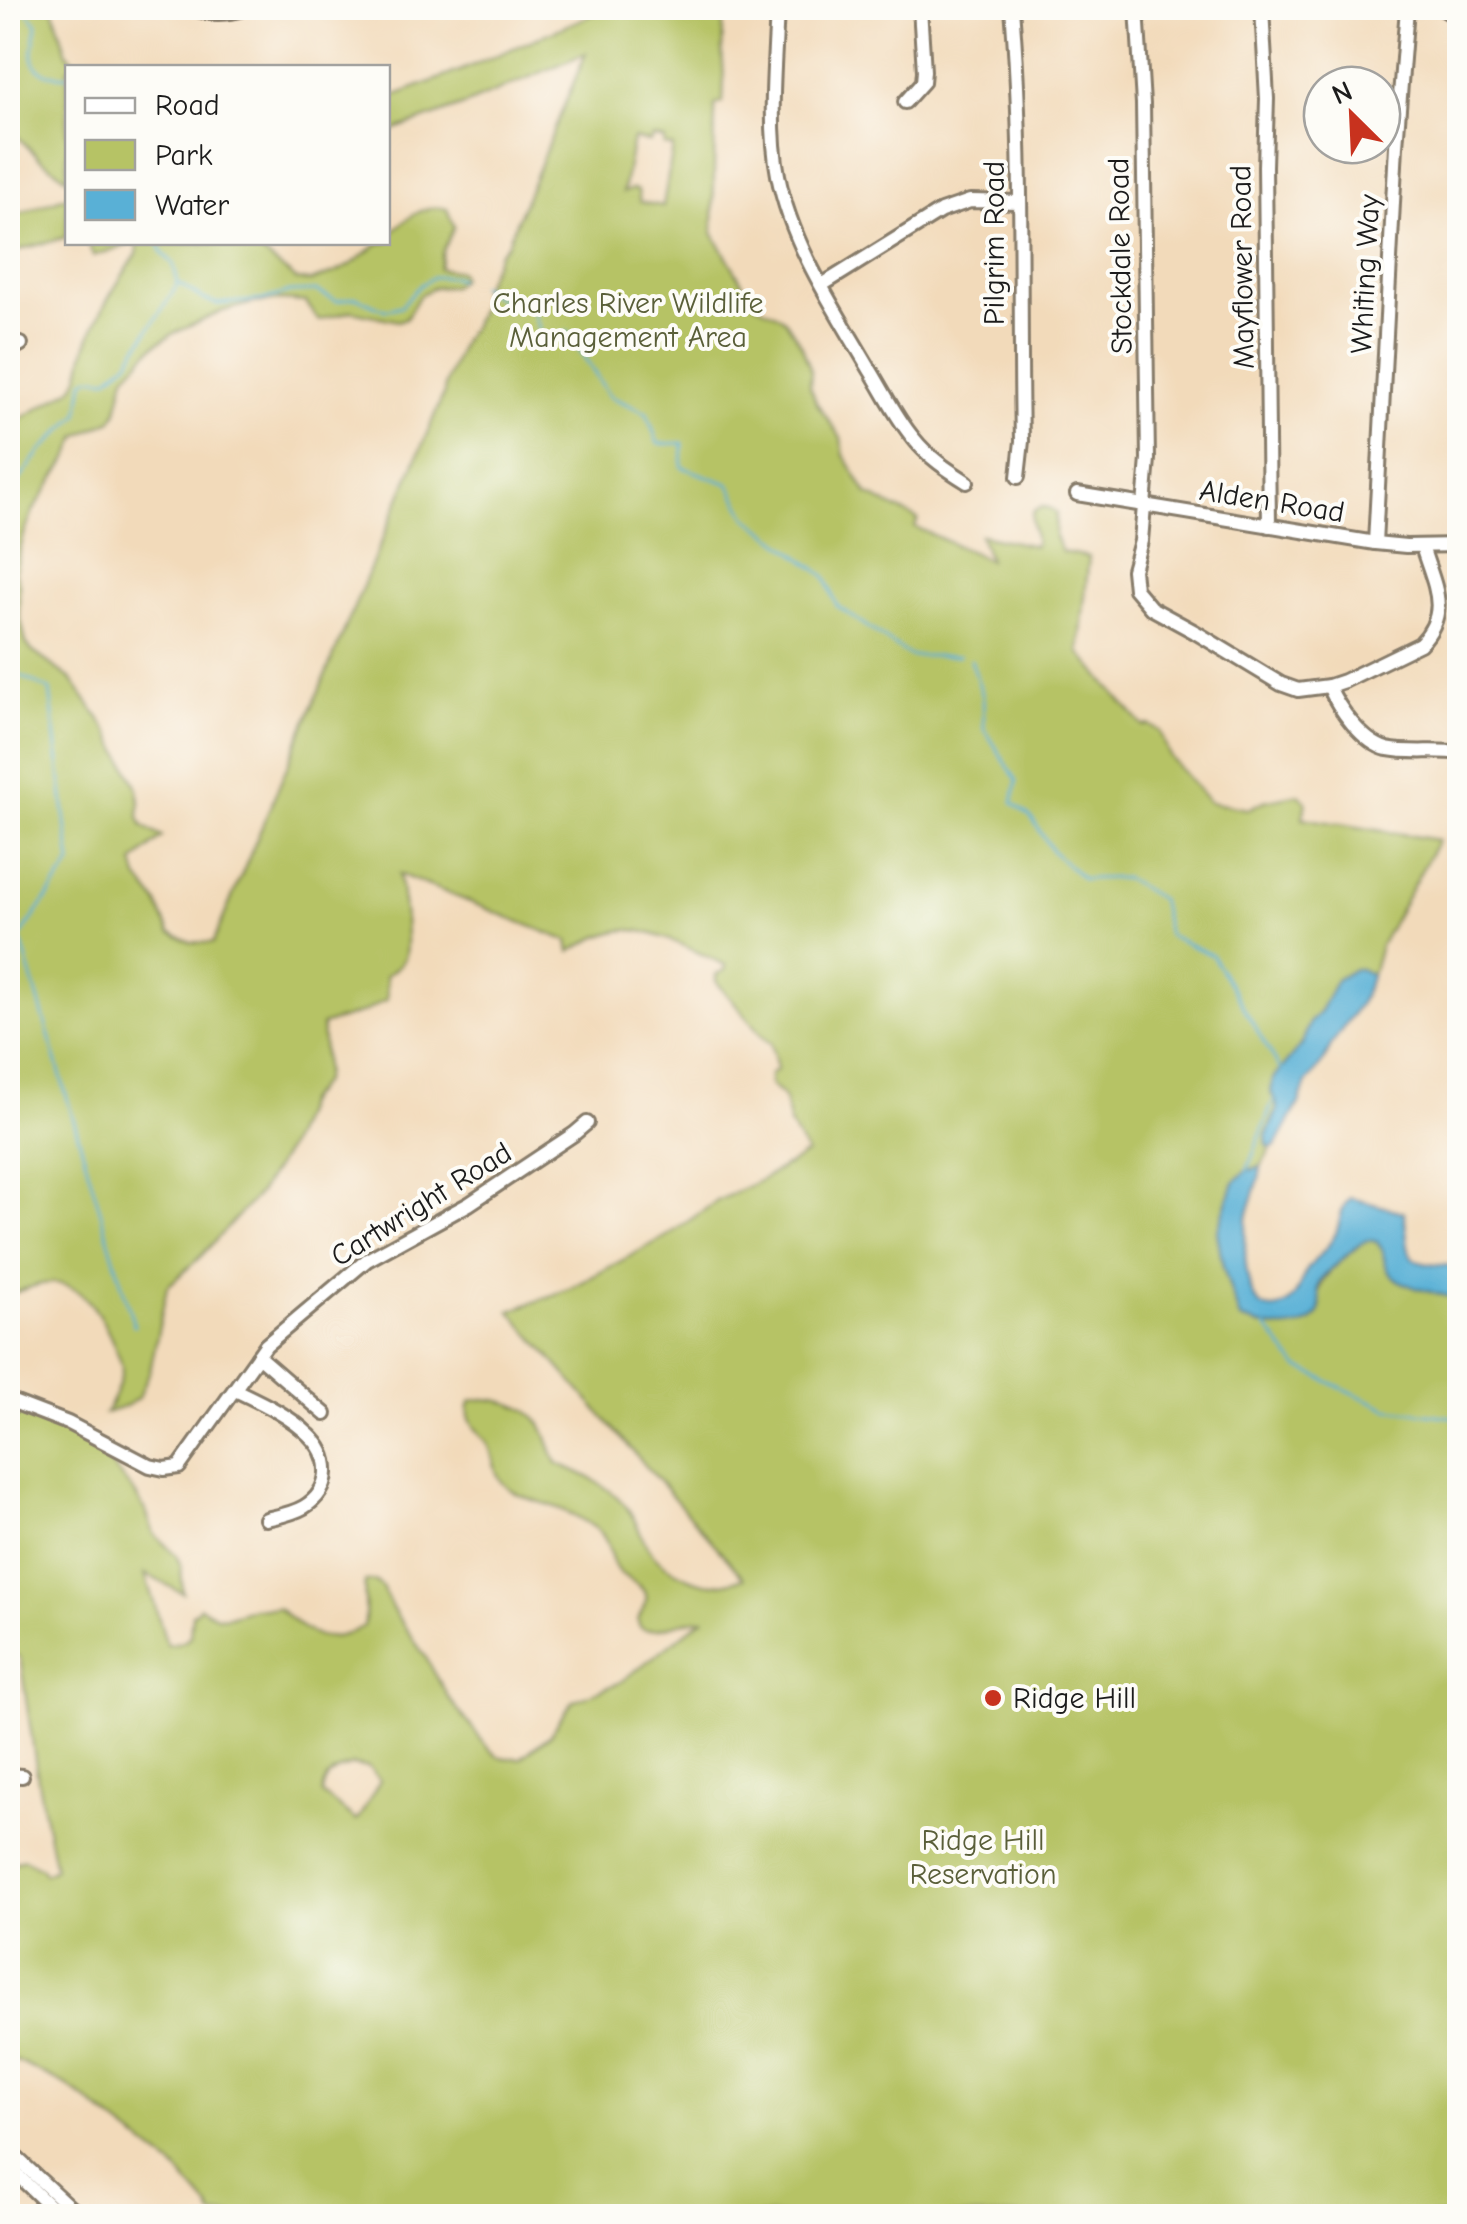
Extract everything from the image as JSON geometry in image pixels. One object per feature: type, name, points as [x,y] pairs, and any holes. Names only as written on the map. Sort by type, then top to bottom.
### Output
[{"type":"street","points":[[192,8],[216,13],[248,8]]},
{"type":"street","points":[[777,8],[775,158],[796,234],[902,423],[915,441],[968,482]]},
{"type":"street","points":[[905,102],[923,82],[920,8]]},
{"type":"street","name":"Pilgrim Road","points":[[1012,8],[1020,202],[1022,441],[1018,477]]},
{"type":"street","name":"Stockdale Road","points":[[1137,8],[1143,104],[1148,459],[1142,542],[1133,570],[1136,589],[1152,608],[1281,684],[1298,690],[1328,686]]},
{"type":"street","name":"Mayflower Road","points":[[1262,8],[1267,99],[1270,526]]},
{"type":"street","name":"Whiting Way","points":[[1375,543],[1407,8]]},
{"type":"street","points":[[822,285],[941,211],[970,201],[1020,202]]},
{"type":"street","points":[[8,351],[21,344]]},
{"type":"street","name":"Alden Road","points":[[1077,494],[1375,543],[1460,545]]},
{"type":"street","points":[[1422,546],[1437,596],[1439,614],[1435,626],[1420,644],[1328,686],[1337,706],[1376,744],[1460,753]]},
{"type":"street","name":"Cartwright Road","points":[[8,1400],[68,1422],[150,1466],[179,1468],[266,1345],[367,1260],[469,1204],[587,1123]]},
{"type":"street","points":[[258,1356],[324,1414]]},
{"type":"street","points":[[234,1390],[268,1406],[308,1434],[328,1463],[320,1495],[291,1513],[266,1519]]},
{"type":"street","points":[[8,2150],[79,2216]]},
{"type":"street","points":[[8,2166],[60,2216]]},
{"type":"green space","points":[[8,8],[53,8],[67,53],[76,65],[65,65],[65,177],[39,158],[8,127]]},
{"type":"green space","name":"Ridge Hill Reservation","points":[[724,8],[723,102],[715,105],[713,233],[754,303],[786,321],[802,346],[816,402],[841,438],[844,455],[867,494],[918,519],[915,527],[989,560],[980,535],[1035,546],[1033,512],[1045,507],[1056,513],[1055,537],[1062,552],[1089,557],[1079,652],[1143,726],[1160,731],[1170,757],[1209,802],[1248,809],[1264,801],[1299,794],[1306,801],[1303,818],[1438,840],[1380,946],[1372,975],[1367,972],[1267,1145],[1271,1148],[1261,1167],[1249,1170],[1237,1212],[1248,1295],[1270,1327],[1319,1303],[1327,1275],[1368,1237],[1380,1237],[1459,1297],[1459,2216],[213,2216],[175,2168],[68,2086],[8,2057],[8,1869],[24,1859],[42,1868],[45,1874],[55,1869],[20,1657],[8,1653],[8,1435],[18,1410],[100,1445],[104,1456],[136,1495],[154,1534],[176,1555],[183,1593],[145,1574],[167,1645],[190,1636],[192,1614],[200,1607],[226,1617],[253,1608],[278,1608],[308,1631],[338,1637],[364,1626],[365,1582],[375,1581],[448,1697],[487,1747],[497,1756],[521,1758],[549,1736],[573,1701],[619,1683],[703,1619],[648,1630],[639,1626],[646,1595],[618,1571],[602,1534],[574,1515],[521,1496],[503,1483],[489,1446],[470,1419],[470,1402],[498,1400],[537,1419],[557,1463],[617,1497],[652,1553],[667,1566],[705,1583],[744,1578],[510,1311],[569,1289],[667,1236],[717,1201],[807,1154],[790,1124],[783,1096],[770,1085],[770,1074],[777,1069],[771,1043],[716,981],[716,975],[726,965],[639,931],[606,934],[570,952],[568,941],[399,874],[406,951],[401,963],[386,975],[387,999],[364,1012],[322,1025],[323,1081],[306,1102],[292,1138],[259,1193],[167,1287],[150,1371],[139,1397],[125,1407],[105,1413],[118,1386],[121,1364],[101,1318],[80,1293],[61,1284],[47,1283],[8,1295],[8,426],[72,389],[97,321],[137,254],[136,245],[253,245],[297,280],[311,281],[352,264],[376,245],[390,245],[390,233],[415,214],[438,208],[447,209],[454,227],[439,269],[459,271],[461,278],[453,286],[433,288],[420,295],[406,318],[398,321],[352,311],[318,320],[306,302],[280,300],[223,311],[172,334],[154,346],[125,376],[112,420],[78,436],[33,511],[15,571],[26,643],[71,679],[109,732],[137,786],[143,826],[162,837],[134,862],[138,878],[157,902],[170,933],[191,942],[213,943],[444,393],[462,341],[473,325],[484,298],[481,291],[507,244],[586,53],[390,132],[390,97],[605,9]],"holes":[[[633,139],[665,140],[664,145],[673,147],[663,206],[640,202],[638,191],[623,192]],[[352,1765],[369,1768],[380,1781],[357,1821],[322,1794],[323,1787],[328,1778]]]},
{"type":"green space","points":[[65,197],[65,238],[8,253],[8,218]]},
{"type":"green space","points":[[89,245],[128,245],[93,256]]},
{"type":"water","points":[[1354,969],[1372,975],[1362,1000],[1306,1083],[1276,1146],[1271,1148],[1266,1136],[1277,1111],[1271,1093],[1273,1079],[1302,1044],[1310,1022],[1336,980]]},
{"type":"water","points":[[1261,1167],[1248,1213],[1245,1243],[1250,1286],[1263,1306],[1276,1309],[1291,1300],[1307,1270],[1333,1238],[1350,1198],[1404,1212],[1413,1258],[1427,1264],[1459,1266],[1459,1299],[1421,1290],[1394,1278],[1380,1246],[1369,1240],[1321,1280],[1320,1311],[1309,1322],[1283,1328],[1240,1319],[1223,1267],[1217,1232],[1234,1182],[1246,1171]]},
{"type":"waterway","points":[[23,8],[37,24],[34,62],[45,73],[65,76]]},
{"type":"waterway","points":[[159,245],[173,263],[178,283],[217,304],[316,291],[337,301],[356,297],[385,310],[401,306],[433,277],[458,279]]},
{"type":"waterway","points":[[8,504],[10,493],[40,452],[79,414],[84,381],[90,377],[107,379],[128,362],[178,284]]},
{"type":"waterway","points":[[479,285],[505,303],[532,308],[544,343],[568,332],[609,396],[647,413],[658,444],[683,443],[682,467],[729,484],[747,517],[825,576],[837,606],[910,656],[959,656]]},
{"type":"waterway","points":[[971,660],[983,697],[984,728],[1017,781],[1013,803],[1031,817],[1053,852],[1083,879],[1125,878],[1160,899],[1168,935],[1212,955],[1280,1069]]},
{"type":"waterway","points":[[8,662],[17,674],[50,690],[71,864],[20,937],[134,1326]]},
{"type":"waterway","points":[[1247,1171],[1274,1099]]},
{"type":"waterway","points":[[1266,1326],[1297,1367],[1388,1409],[1460,1418]]},
{"type":"place","name":"Ridge Hill","points":[[993,1698]]},
{"type":"park label","name":"Charles River Wildlife Management Area","points":[[628,320]]}]
